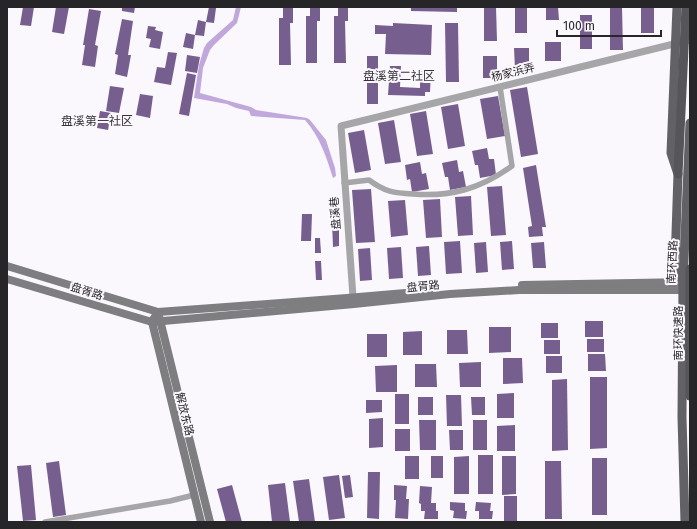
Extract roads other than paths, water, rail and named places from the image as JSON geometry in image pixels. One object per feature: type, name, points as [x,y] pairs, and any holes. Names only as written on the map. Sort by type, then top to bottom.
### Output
[{"type":"highway","points":[[678,174],[686,7]]},
{"type":"highway","name":"南环快速路","points":[[690,269],[690,396]]},
{"type":"main road","points":[[677,7],[671,153],[678,174],[675,264],[686,286]]},
{"type":"main road","name":"南环西路","points":[[685,522],[682,417],[690,123]]},
{"type":"main road","name":"盘胥路","points":[[7,266],[158,312],[520,285],[686,286]]},
{"type":"main road","name":"盘胥路","points":[[7,278],[156,322],[450,294],[519,290],[686,286]]},
{"type":"main road","points":[[156,322],[158,312]]},
{"type":"main road","name":"解放东路","points":[[156,322],[201,522]]},
{"type":"main road","name":"解放东路","points":[[156,322],[210,522]]},
{"type":"street","name":"杨家浜弄","points":[[341,126],[690,40]]},
{"type":"street","points":[[344,183],[370,180],[381,189],[400,193],[428,195],[454,193],[477,186],[496,177],[512,166],[500,87]]},
{"type":"street","name":"盘溪巷","points":[[341,126],[353,297]]},
{"type":"street","points":[[45,522],[170,501],[194,495]]},
{"type":"district","name":"盘溪第二社区","points":[[399,76]]},
{"type":"district","name":"盘溪第一社区","points":[[97,121]]}]
